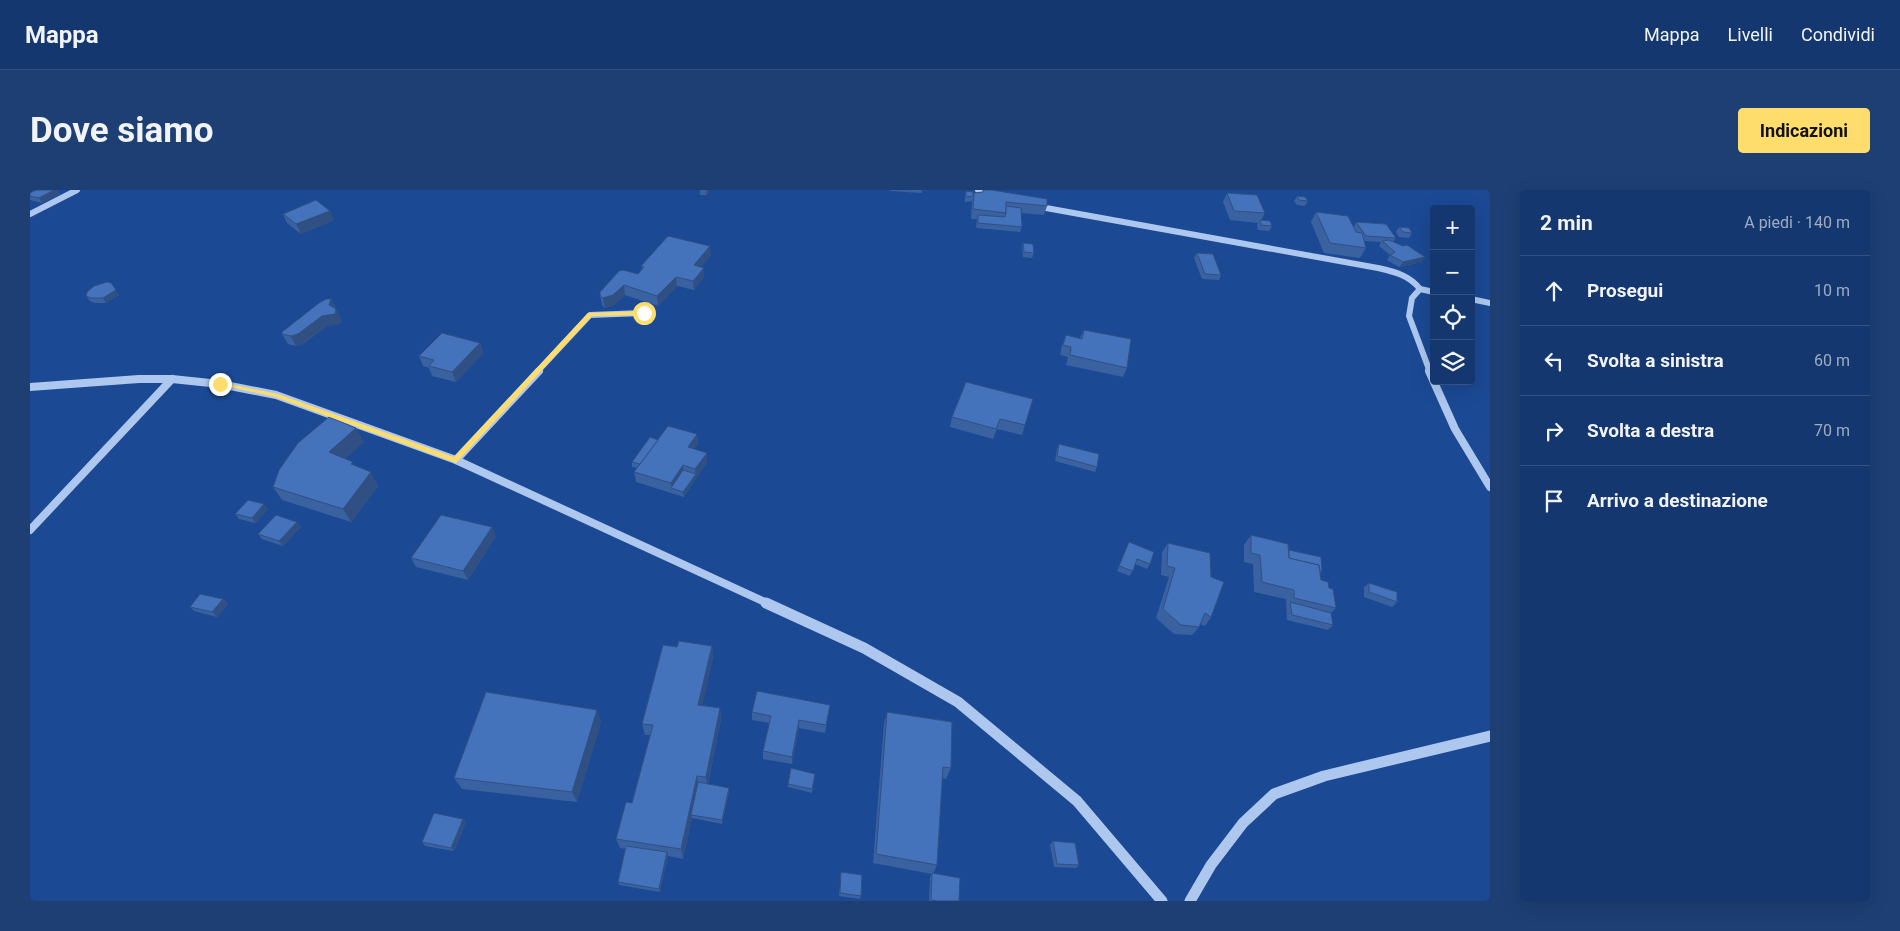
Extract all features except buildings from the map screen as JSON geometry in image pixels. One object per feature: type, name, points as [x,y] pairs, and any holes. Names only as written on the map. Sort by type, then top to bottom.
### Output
[{"type":"street","points":[[30,214],[77,190]]},
{"type":"street","points":[[978,190],[982,194],[999,199]]},
{"type":"street","points":[[1023,204],[1378,268],[1401,273],[1414,280],[1420,289],[1430,291]]},
{"type":"street","points":[[1420,289],[1412,298],[1409,316],[1425,361],[1454,429],[1490,487]]},
{"type":"street","points":[[1475,300],[1490,303]]},
{"type":"street","points":[[456,460],[590,315],[644,313]]},
{"type":"street","points":[[30,387],[139,379],[172,379],[220,384],[276,395],[456,460],[864,648],[958,702],[1077,800],[1162,901]]},
{"type":"street","points":[[30,530],[172,379]]},
{"type":"street","points":[[1190,901],[1211,865],[1243,823],[1274,794],[1324,776],[1490,736]]},
{"type":"route","points":[[220,384],[276,395],[456,460],[590,315],[644,313]]}]
